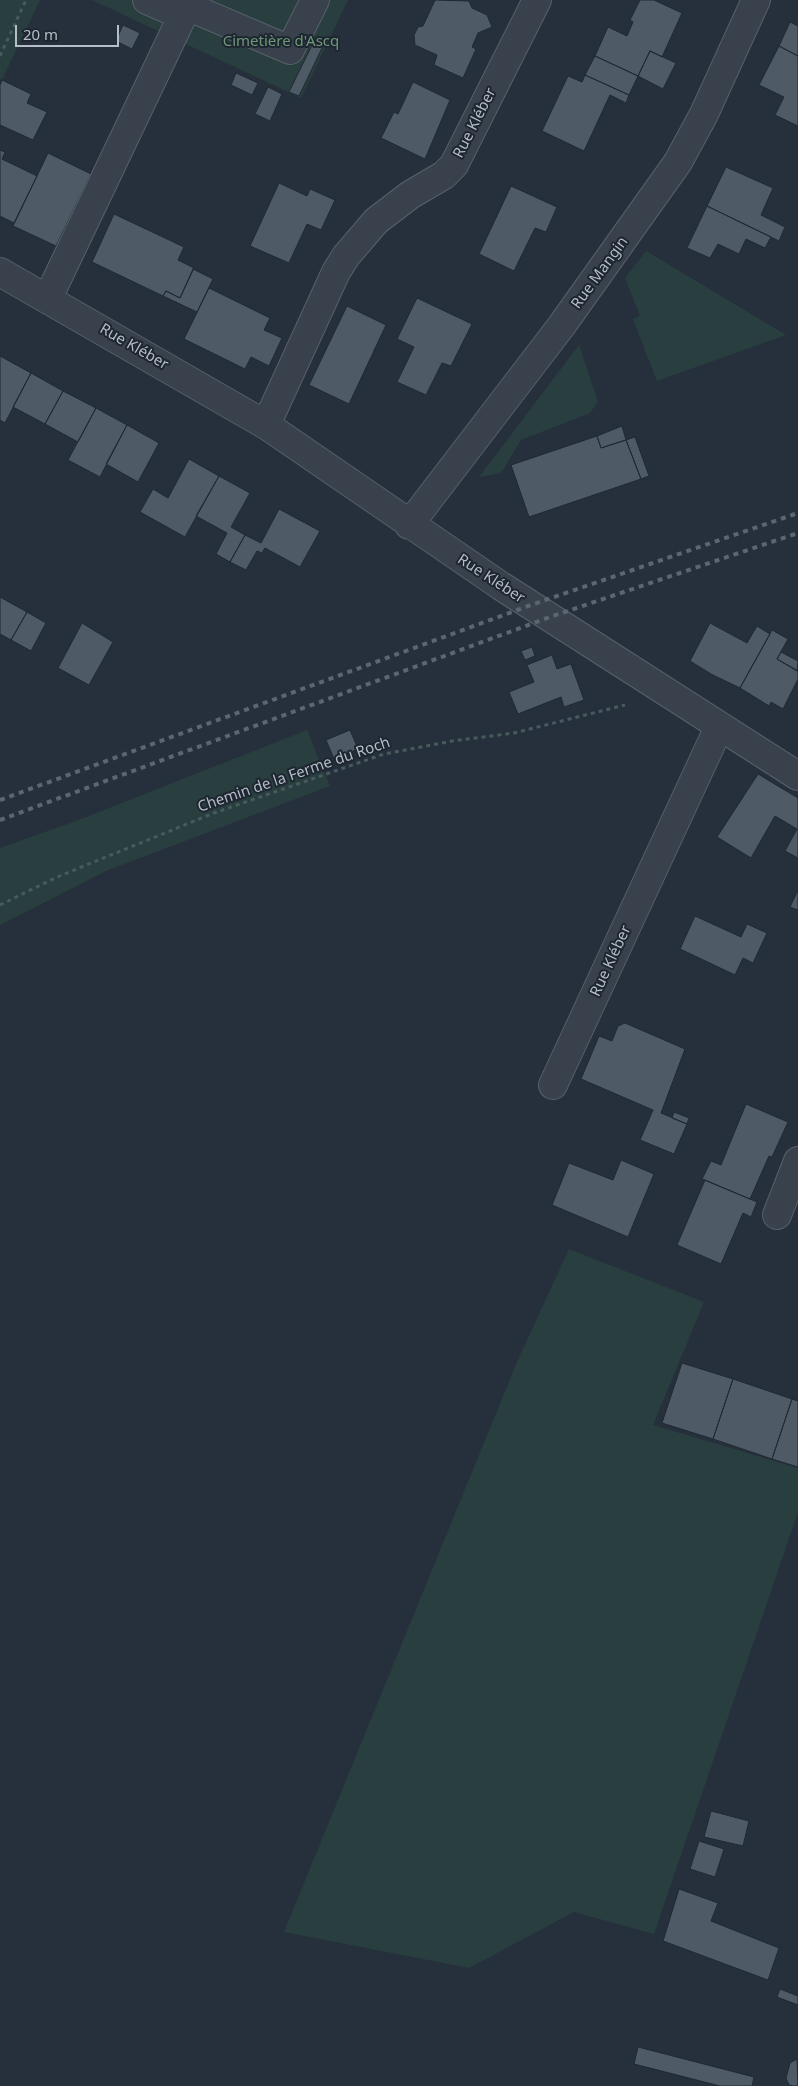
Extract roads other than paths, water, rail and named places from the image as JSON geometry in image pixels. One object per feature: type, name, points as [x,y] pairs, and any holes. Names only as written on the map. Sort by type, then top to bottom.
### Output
[{"type":"street","points":[[147,0],[187,8],[290,50],[315,0]]},
{"type":"street","name":"Rue Kléber","points":[[266,425],[336,272],[346,256],[359,238],[384,214],[444,175],[454,164],[537,0]]},
{"type":"street","name":"Rue Mangin","points":[[409,525],[562,325],[678,162],[704,114],[756,0]]},
{"type":"street","points":[[48,298],[187,8]]},
{"type":"street","name":"Rue Kléber","points":[[0,272],[266,425],[409,525],[666,693],[798,776]]},
{"type":"street","name":"Rue Kléber","points":[[553,1085],[719,727]]},
{"type":"street","points":[[777,1215],[798,1161]]},
{"type":"railway","points":[[0,800],[531,605],[798,513]]},
{"type":"railway","points":[[0,820],[550,617],[798,533]]},
{"type":"park label","name":"Cimetière d'Ascq","points":[[281,42]]}]
